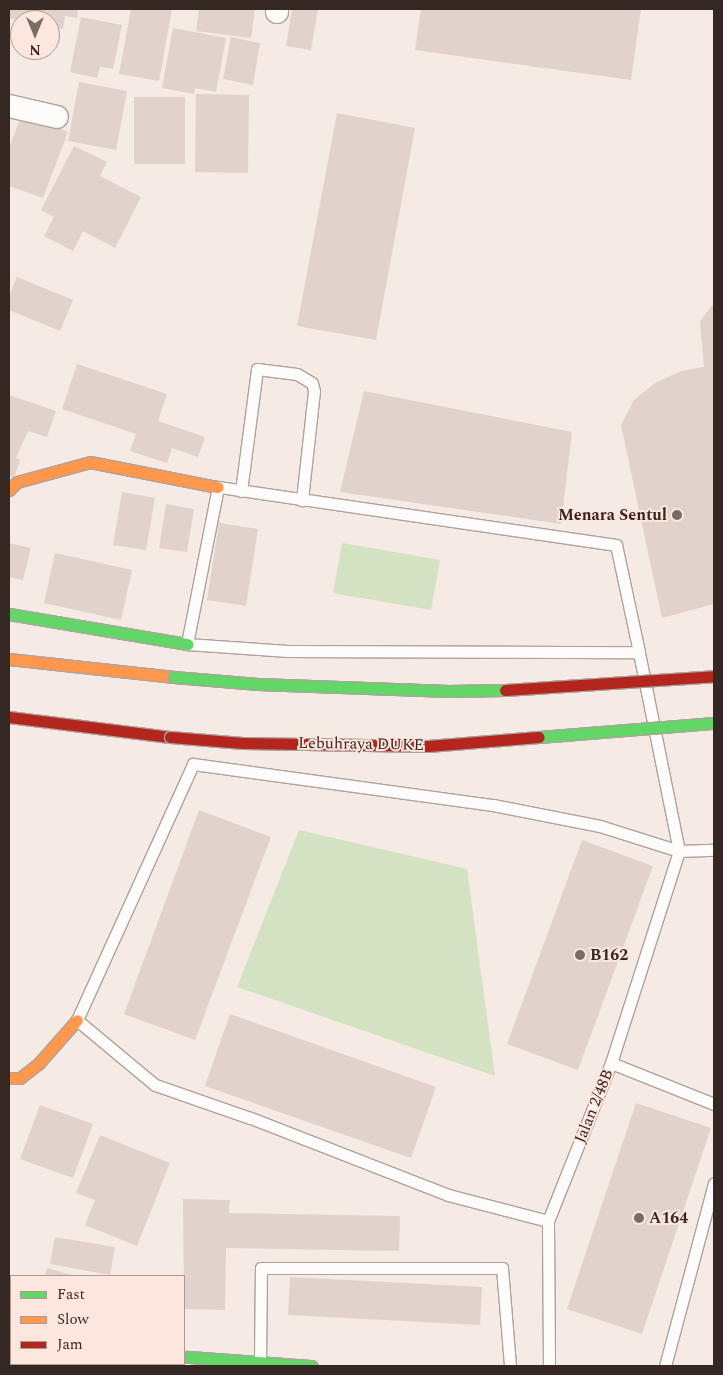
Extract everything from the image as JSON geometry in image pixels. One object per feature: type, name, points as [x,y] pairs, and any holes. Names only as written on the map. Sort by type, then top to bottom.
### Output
[{"type":"main road","points":[[9,490],[17,482],[90,462],[218,487]]},
{"type":"main road","points":[[9,614],[187,644]]},
{"type":"main road","points":[[9,659],[258,684],[450,691],[567,688],[714,676]]},
{"type":"main road","name":"Lebuhraya DUKE","points":[[9,717],[170,737],[243,743],[428,746],[714,723]]},
{"type":"main road","points":[[9,1078],[20,1078],[39,1064],[77,1020]]},
{"type":"main road","points":[[188,1357],[312,1366]]},
{"type":"street","points":[[9,106],[57,116]]},
{"type":"lane","points":[[241,491],[257,369],[297,374],[312,383],[314,392],[302,500]]},
{"type":"lane","points":[[639,652],[288,651],[187,644],[218,487],[616,545],[639,652],[679,851]]},
{"type":"lane","points":[[548,1221],[448,1196],[250,1118],[156,1085],[77,1020],[193,764],[492,805],[600,826],[679,851],[714,850]]},
{"type":"lane","name":"Jalan 2/48B","points":[[549,1366],[548,1221],[611,1064],[679,851]]},
{"type":"lane","points":[[611,1064],[714,1104]]},
{"type":"lane","points":[[665,1366],[714,1184]]},
{"type":"lane","points":[[260,1362],[261,1268],[502,1268],[510,1366]]},
{"type":"green space","points":[[342,543],[440,560],[431,610],[333,593]]},
{"type":"green space","points":[[299,830],[467,869],[495,1076],[237,987]]},
{"type":"building","points":[[9,9],[78,9],[77,18],[65,16],[63,29],[60,29],[60,10],[10,10],[9,19]]},
{"type":"building","points":[[131,9],[172,9],[159,81],[119,74]]},
{"type":"building","points":[[199,9],[255,9],[251,38],[196,31]]},
{"type":"building","points":[[292,9],[318,9],[311,50],[286,46]]},
{"type":"building","points":[[421,9],[641,9],[631,80],[415,50]]},
{"type":"building","points":[[81,17],[122,25],[113,69],[100,67],[97,78],[70,72]]},
{"type":"building","points":[[173,28],[226,38],[216,92],[195,88],[194,94],[162,88]]},
{"type":"building","points":[[231,37],[260,43],[253,85],[223,79]]},
{"type":"building","points":[[79,82],[127,91],[116,150],[68,141]]},
{"type":"building","points":[[196,94],[249,95],[248,173],[195,172]]},
{"type":"building","points":[[134,97],[185,97],[185,164],[134,164]]},
{"type":"building","points":[[337,113],[415,128],[376,340],[297,326]]},
{"type":"building","points":[[22,114],[68,132],[43,198],[9,186],[9,148]]},
{"type":"building","points":[[74,146],[107,162],[100,176],[141,197],[115,248],[83,231],[73,251],[44,236],[54,217],[41,210]]},
{"type":"building","points":[[17,277],[73,300],[60,331],[9,310],[9,296]]},
{"type":"building","name":"Menara Sentul","points":[[714,303],[714,604],[662,618],[621,425],[634,400],[655,383],[681,371],[704,367],[700,321]]},
{"type":"building","points":[[77,364],[167,394],[158,421],[205,437],[198,457],[172,448],[167,463],[130,451],[136,434],[62,409]]},
{"type":"building","points":[[364,391],[572,432],[561,524],[340,492]]},
{"type":"building","points":[[9,395],[56,411],[47,437],[28,431],[16,458],[20,460],[14,478],[9,476]]},
{"type":"building","points":[[122,492],[155,498],[146,550],[113,545]]},
{"type":"building","points":[[166,504],[194,509],[187,552],[159,548]]},
{"type":"building","points":[[219,523],[258,529],[246,606],[207,600]]},
{"type":"building","points":[[9,543],[31,548],[23,580],[9,577]]},
{"type":"building","points":[[55,553],[132,570],[121,620],[44,603]]},
{"type":"building","points":[[199,810],[271,837],[195,1040],[124,1014]]},
{"type":"building","name":"B162","points":[[582,840],[653,866],[578,1070],[507,1044]]},
{"type":"building","points":[[230,1014],[436,1087],[411,1158],[205,1086]]},
{"type":"building","name":"A164","points":[[636,1103],[711,1128],[642,1334],[567,1309]]},
{"type":"building","points":[[40,1105],[93,1124],[73,1178],[20,1159]]},
{"type":"building","points":[[100,1135],[170,1163],[137,1246],[85,1225],[95,1200],[76,1193]]},
{"type":"building","points":[[183,1199],[230,1200],[229,1213],[400,1216],[399,1251],[226,1248],[225,1310],[185,1309]]},
{"type":"building","points":[[55,1237],[115,1247],[110,1275],[50,1264]]},
{"type":"building","points":[[47,1268],[72,1275],[45,1275]]},
{"type":"building","points":[[290,1277],[482,1287],[480,1325],[288,1315]]},
{"type":"building","points":[[10,1334],[10,1365],[60,1365],[60,1366],[9,1365]]},
{"type":"traffic: fast","points":[[9,614],[187,644]]},
{"type":"traffic: fast","points":[[174,677],[258,684],[449,691],[505,690]]},
{"type":"traffic: fast","points":[[539,737],[714,723]]},
{"type":"traffic: fast","points":[[188,1357],[312,1366]]},
{"type":"traffic: slow","points":[[9,490],[17,482],[90,462],[218,487]]},
{"type":"traffic: slow","points":[[9,659],[174,677]]},
{"type":"traffic: slow","points":[[9,1078],[20,1078],[39,1063],[77,1020]]},
{"type":"traffic: jam","points":[[505,690],[714,676]]},
{"type":"traffic: jam","points":[[9,717],[170,737]]},
{"type":"traffic: jam","points":[[170,737],[243,743],[428,746],[539,737]]},
{"type":"place","name":"Menara Sentul","points":[[677,515]]},
{"type":"place","name":"B162","points":[[580,955]]},
{"type":"place","name":"A164","points":[[639,1218]]}]
